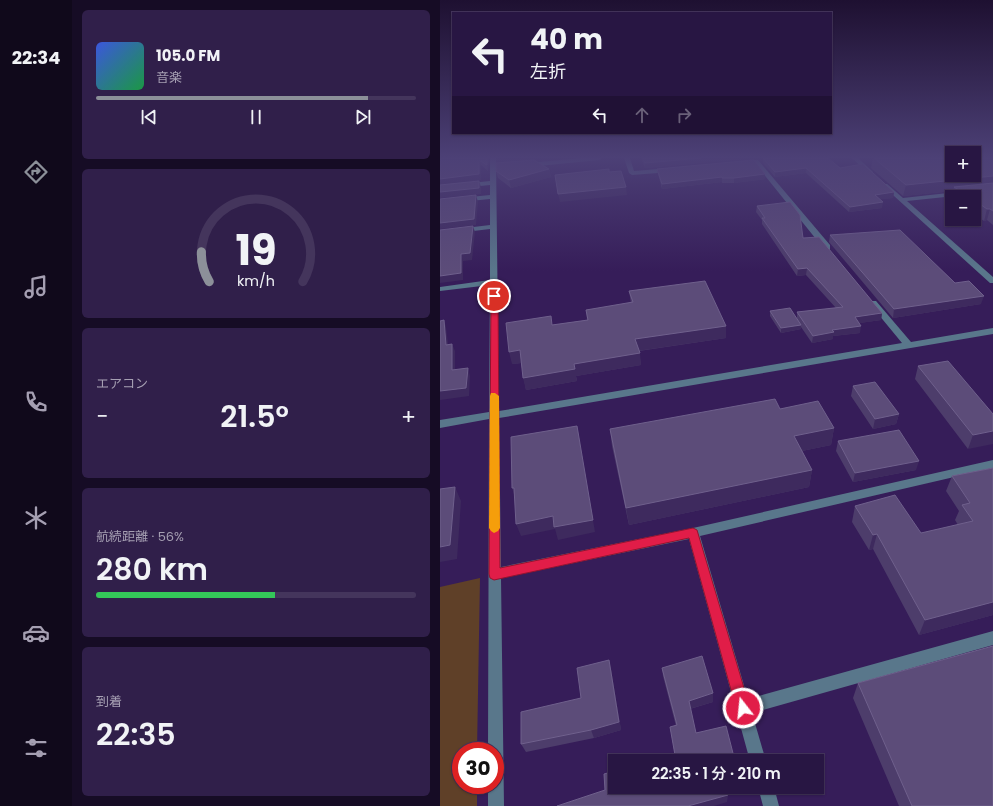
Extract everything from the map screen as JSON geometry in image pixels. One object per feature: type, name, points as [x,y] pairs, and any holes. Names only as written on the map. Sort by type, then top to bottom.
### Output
[{"type":"street","points":[[784,196],[830,251]]},
{"type":"street","points":[[896,196],[993,281]]},
{"type":"street","points":[[901,200],[941,196]]},
{"type":"street","points":[[440,202],[493,197],[496,806]]},
{"type":"street","points":[[440,233],[493,228]]},
{"type":"street","points":[[440,289],[494,282]]},
{"type":"street","points":[[869,298],[909,346]]},
{"type":"street","points":[[440,424],[993,331]]},
{"type":"street","points":[[494,574],[693,533],[993,464]]},
{"type":"street","points":[[693,533],[756,754]]},
{"type":"street","points":[[743,708],[993,638]]},
{"type":"street","points":[[768,794],[771,806]]},
{"type":"shaded area","points":[[480,578],[477,742],[452,742],[452,794],[477,794],[477,806],[440,806],[440,587]]},
{"type":"building","points":[[476,196],[474,219],[440,223],[440,199]]},
{"type":"building","points":[[837,196],[876,196],[883,202],[850,207]]},
{"type":"building","points":[[981,196],[993,196],[993,211],[981,205]]},
{"type":"building","points":[[790,202],[800,215],[803,238],[819,237],[882,313],[855,317],[861,326],[832,330],[834,332],[813,336],[797,312],[843,307],[807,268],[798,269],[762,218],[765,218],[757,206]]},
{"type":"building","points":[[473,226],[470,253],[461,254],[461,273],[440,276],[440,230]]},
{"type":"building","points":[[900,230],[955,283],[969,281],[984,296],[894,309],[830,235]]},
{"type":"building","points":[[705,281],[726,326],[635,339],[640,353],[574,364],[575,369],[523,378],[520,350],[509,352],[506,323],[551,316],[552,325],[588,320],[586,310],[633,302],[629,291]]},
{"type":"building","points":[[790,308],[801,325],[781,328],[770,311]]},
{"type":"building","points":[[444,320],[446,345],[452,344],[452,370],[468,368],[466,388],[440,391],[440,321]]},
{"type":"building","points":[[948,361],[993,414],[993,431],[973,435],[918,366]]},
{"type":"building","points":[[875,382],[899,414],[875,419],[853,386]]},
{"type":"building","points":[[775,399],[780,409],[818,401],[834,428],[794,436],[812,470],[626,508],[610,429]]},
{"type":"building","points":[[577,426],[593,520],[554,527],[553,516],[516,524],[514,488],[512,488],[511,437]]},
{"type":"building","points":[[899,430],[919,461],[855,473],[838,441]]},
{"type":"building","points":[[993,468],[993,602],[925,620],[877,534],[873,535],[855,506],[895,495],[921,533],[973,521],[962,505],[970,503],[952,476]]},
{"type":"building","points":[[455,487],[450,545],[440,547],[440,489]]},
{"type":"building","points":[[993,646],[993,806],[912,806],[858,683]]},
{"type":"building","points":[[702,656],[713,693],[689,701],[696,733],[726,726],[733,754],[675,754],[670,727],[677,725],[662,668]]},
{"type":"building","points":[[609,660],[619,722],[591,730],[521,744],[521,712],[581,698],[577,668]]},
{"type":"building","points":[[608,773],[608,794],[728,795],[688,806],[557,806],[605,790],[604,774]]},
{"type":"slow traffic","points":[[494,528],[495,396]]},
{"type":"route","points":[[494,296],[494,574],[693,533],[743,708]]}]
